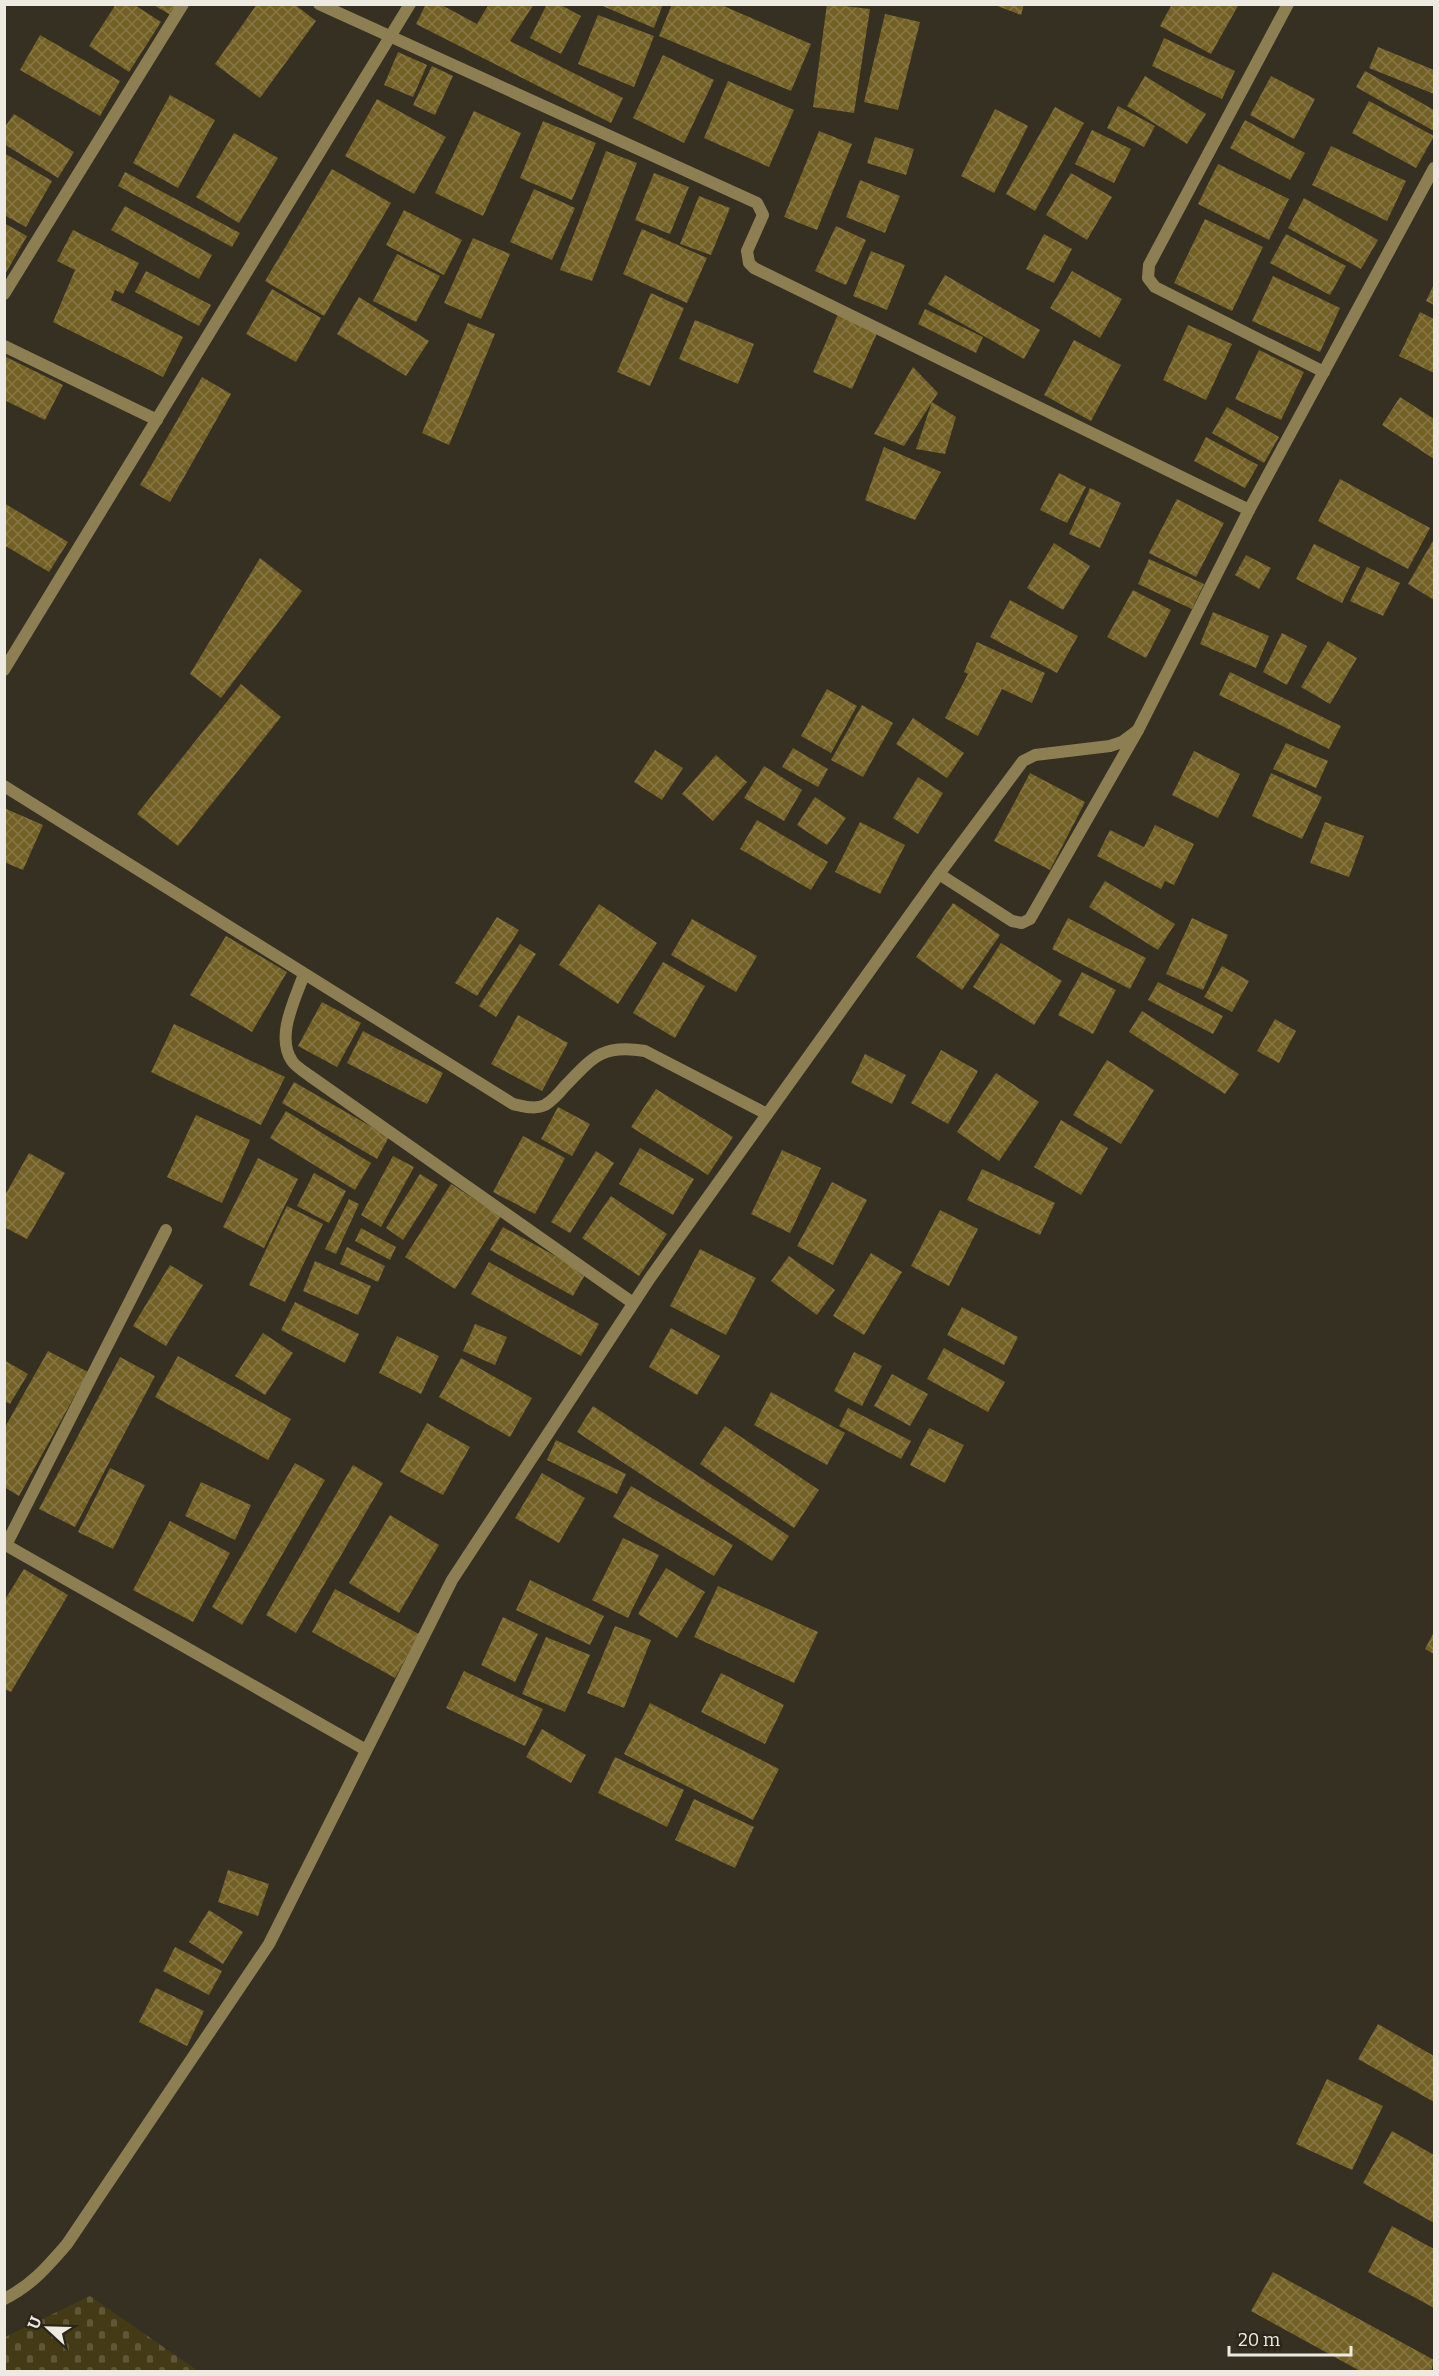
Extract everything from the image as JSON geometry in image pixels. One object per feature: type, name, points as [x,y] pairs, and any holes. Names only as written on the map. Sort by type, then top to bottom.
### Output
[{"type":"street","points":[[4,294],[183,4]]},
{"type":"street","points":[[319,4],[757,203],[763,215],[747,251],[749,263],[754,267],[1249,510]]},
{"type":"street","points":[[4,670],[410,4]]},
{"type":"street","points":[[1288,4],[1149,265],[1148,278],[1155,287],[1324,372]]},
{"type":"street","points":[[939,874],[1011,921],[1022,923],[1030,919],[1137,730],[1249,510],[1434,168]]},
{"type":"street","points":[[4,346],[157,420]]},
{"type":"street","points":[[4,2299],[22,2290],[46,2269],[67,2244],[269,1944],[452,1580],[633,1303],[939,874],[1023,761],[1035,754],[1110,746],[1122,742],[1137,730]]},
{"type":"street","points":[[4,786],[513,1104],[534,1108],[545,1106],[588,1062],[607,1050],[627,1048],[645,1051],[767,1114]]},
{"type":"street","points":[[304,974],[288,1023],[286,1043],[292,1061],[310,1076],[633,1303]]},
{"type":"street","points":[[166,1230],[5,1545],[366,1750]]},
{"type":"green space","points":[[90,2296],[198,2371],[5,2371],[5,2337]]},
{"type":"building","points":[[116,4],[133,4],[161,22],[129,72],[89,46]]},
{"type":"building","points":[[152,4],[181,4],[174,17]]},
{"type":"building","points":[[257,4],[294,4],[316,21],[260,98],[215,64]]},
{"type":"building","points":[[426,4],[440,4],[477,24],[489,4],[534,4],[510,41],[623,98],[611,123],[416,24]]},
{"type":"building","points":[[547,4],[559,4],[581,16],[561,54],[530,38]]},
{"type":"building","points":[[598,4],[663,4],[654,28]]},
{"type":"building","points":[[672,4],[719,4],[811,44],[791,91],[659,36]]},
{"type":"building","points":[[827,4],[870,9],[854,113],[813,107]]},
{"type":"building","points":[[992,4],[1024,4],[1021,15]]},
{"type":"building","points":[[1172,4],[1239,4],[1211,54],[1160,26]]},
{"type":"building","points":[[885,14],[920,22],[898,110],[864,102]]},
{"type":"building","points":[[598,15],[654,36],[634,87],[578,64]]},
{"type":"building","points":[[40,35],[120,81],[100,116],[20,70]]},
{"type":"building","points":[[1164,38],[1235,71],[1222,99],[1152,66]]},
{"type":"building","points":[[1378,47],[1434,70],[1434,94],[1369,68]]},
{"type":"building","points":[[398,52],[427,65],[413,97],[384,85]]},
{"type":"building","points":[[663,55],[714,80],[684,143],[633,118]]},
{"type":"building","points":[[432,66],[453,76],[435,115],[413,105]]},
{"type":"building","points":[[1365,71],[1434,110],[1434,131],[1356,87]]},
{"type":"building","points":[[1145,76],[1206,114],[1187,144],[1127,106]]},
{"type":"building","points":[[1271,76],[1315,99],[1294,139],[1250,115]]},
{"type":"building","points":[[728,81],[794,110],[769,167],[704,138]]},
{"type":"building","points":[[170,95],[215,120],[178,188],[133,163]]},
{"type":"building","points":[[377,99],[446,137],[414,194],[345,156]]},
{"type":"building","points":[[1369,101],[1434,136],[1416,168],[1352,133]]},
{"type":"building","points":[[1118,106],[1155,126],[1144,147],[1107,128]]},
{"type":"building","points":[[1055,107],[1084,123],[1035,211],[1006,194]]},
{"type":"building","points":[[995,109],[1028,126],[994,193],[961,176]]},
{"type":"building","points":[[474,111],[521,133],[483,216],[435,193]]},
{"type":"building","points":[[14,114],[74,152],[58,178],[4,144],[4,128]]},
{"type":"building","points":[[1245,120],[1305,153],[1290,180],[1230,148]]},
{"type":"building","points":[[543,121],[596,143],[572,200],[520,178]]},
{"type":"building","points":[[1092,130],[1131,149],[1114,183],[1075,164]]},
{"type":"building","points":[[819,131],[852,144],[817,230],[784,217]]},
{"type":"building","points":[[234,133],[278,158],[239,223],[196,197]]},
{"type":"building","points":[[875,137],[914,149],[906,175],[867,163]]},
{"type":"building","points":[[1331,146],[1406,181],[1387,221],[1312,185]]},
{"type":"building","points":[[606,151],[637,163],[592,281],[560,270]]},
{"type":"building","points":[[4,153],[52,181],[26,227],[4,215]]},
{"type":"building","points":[[1218,164],[1289,199],[1269,240],[1198,204]]},
{"type":"building","points":[[332,169],[391,203],[324,316],[265,281]]},
{"type":"building","points":[[125,172],[240,233],[232,247],[118,186]]},
{"type":"building","points":[[654,173],[689,187],[670,234],[635,220]]},
{"type":"building","points":[[1071,173],[1112,197],[1087,240],[1046,215]]},
{"type":"building","points":[[860,180],[900,196],[885,233],[846,217]]},
{"type":"building","points":[[534,189],[575,208],[552,260],[510,242]]},
{"type":"building","points":[[699,196],[730,208],[711,255],[680,244]]},
{"type":"building","points":[[1304,198],[1378,240],[1361,269],[1288,228]]},
{"type":"building","points":[[125,206],[212,255],[199,279],[111,230]]},
{"type":"building","points":[[404,210],[462,240],[444,275],[386,245]]},
{"type":"building","points":[[1205,219],[1263,247],[1232,311],[1174,283]]},
{"type":"building","points":[[4,223],[27,236],[4,276]]},
{"type":"building","points":[[836,226],[866,240],[846,285],[815,271]]},
{"type":"building","points":[[642,229],[707,258],[687,303],[623,274]]},
{"type":"building","points":[[73,230],[139,263],[123,294],[115,290],[111,300],[183,337],[163,377],[53,322],[75,270],[57,261]]},
{"type":"building","points":[[1044,234],[1072,249],[1054,283],[1026,269]]},
{"type":"building","points":[[1286,234],[1346,266],[1330,295],[1270,263]]},
{"type":"building","points":[[473,238],[510,254],[481,319],[444,303]]},
{"type":"building","points":[[871,251],[905,265],[887,310],[853,296]]},
{"type":"building","points":[[397,254],[440,276],[416,322],[373,301]]},
{"type":"building","points":[[146,271],[211,305],[199,326],[135,292]]},
{"type":"building","points":[[1072,271],[1122,299],[1100,338],[1050,308]]},
{"type":"building","points":[[945,275],[1040,330],[1024,359],[928,304]]},
{"type":"building","points":[[1273,276],[1340,308],[1320,352],[1252,321]]},
{"type":"building","points":[[1434,284],[1434,305],[1426,301]]},
{"type":"building","points":[[272,289],[321,318],[296,362],[246,334]]},
{"type":"building","points":[[651,293],[684,308],[650,386],[617,372]]},
{"type":"building","points":[[359,297],[429,341],[406,376],[337,334]]},
{"type":"building","points":[[925,309],[983,337],[976,353],[918,324]]},
{"type":"building","points":[[839,312],[879,329],[852,389],[813,372]]},
{"type":"building","points":[[1420,312],[1434,319],[1434,373],[1399,356]]},
{"type":"building","points":[[695,320],[754,344],[738,384],[679,359]]},
{"type":"building","points":[[468,323],[495,334],[449,445],[422,433]]},
{"type":"building","points":[[1188,325],[1232,344],[1206,400],[1163,380]]},
{"type":"building","points":[[1074,340],[1121,365],[1091,421],[1044,395]]},
{"type":"building","points":[[1259,350],[1304,372],[1281,420],[1235,399]]},
{"type":"building","points":[[4,356],[63,385],[45,420],[4,400]]},
{"type":"building","points":[[913,367],[938,393],[904,446],[874,434]]},
{"type":"building","points":[[202,377],[231,394],[170,502],[140,485]]},
{"type":"building","points":[[1400,397],[1434,419],[1434,459],[1382,425]]},
{"type":"building","points":[[932,402],[956,417],[945,454],[916,449]]},
{"type":"building","points":[[1227,407],[1279,437],[1264,463],[1212,433]]},
{"type":"building","points":[[1206,437],[1258,465],[1245,488],[1194,461]]},
{"type":"building","points":[[884,447],[941,472],[915,520],[865,500]]},
{"type":"building","points":[[1059,473],[1086,487],[1067,523],[1040,510]]},
{"type":"building","points":[[1340,479],[1430,528],[1408,569],[1318,521]]},
{"type":"building","points":[[1090,488],[1121,503],[1100,548],[1069,534]]},
{"type":"building","points":[[1177,499],[1224,523],[1196,577],[1149,553]]},
{"type":"building","points":[[4,503],[68,542],[49,572],[4,545]]},
{"type":"building","points":[[1434,539],[1434,600],[1408,584]]},
{"type":"building","points":[[1054,543],[1090,566],[1063,610],[1027,588]]},
{"type":"building","points":[[1314,544],[1360,567],[1342,603],[1296,579]]},
{"type":"building","points":[[1246,555],[1271,568],[1259,589],[1235,575]]},
{"type":"building","points":[[260,558],[302,591],[221,698],[190,674]]},
{"type":"building","points":[[1149,559],[1204,584],[1192,609],[1138,584]]},
{"type":"building","points":[[1367,567],[1400,583],[1383,616],[1350,601]]},
{"type":"building","points":[[1133,590],[1171,610],[1146,658],[1107,637]]},
{"type":"building","points":[[1010,600],[1078,636],[1057,673],[990,637]]},
{"type":"building","points":[[1213,612],[1269,636],[1256,668],[1200,644]]},
{"type":"building","points":[[1282,633],[1307,646],[1287,685],[1263,672]]},
{"type":"building","points":[[1328,641],[1357,658],[1330,704],[1301,687]]},
{"type":"building","points":[[977,642],[1045,673],[1032,703],[1002,689],[978,736],[945,718],[968,674],[964,672]]},
{"type":"building","points":[[1230,672],[1341,726],[1329,749],[1219,695]]},
{"type":"building","points":[[241,684],[281,717],[178,846],[137,814]]},
{"type":"building","points":[[827,689],[857,706],[831,753],[801,736]]},
{"type":"building","points":[[862,705],[893,723],[863,777],[831,760]]},
{"type":"building","points":[[913,718],[964,753],[947,778],[896,744]]},
{"type":"building","points":[[1286,743],[1328,761],[1316,788],[1273,769]]},
{"type":"building","points":[[793,748],[828,769],[818,787],[782,767]]},
{"type":"building","points":[[655,750],[683,768],[662,800],[634,782]]},
{"type":"building","points":[[1194,751],[1240,774],[1218,818],[1172,795]]},
{"type":"building","points":[[716,755],[747,782],[713,821],[682,794]]},
{"type":"building","points":[[764,766],[802,790],[784,821],[744,798]]},
{"type":"building","points":[[1030,773],[1085,802],[1050,870],[994,841]]},
{"type":"building","points":[[1271,773],[1322,797],[1302,839],[1252,816]]},
{"type":"building","points":[[918,777],[943,793],[918,834],[893,818]]},
{"type":"building","points":[[815,797],[846,818],[827,845],[797,825]]},
{"type":"building","points":[[4,808],[43,825],[23,870],[4,862]]},
{"type":"building","points":[[757,820],[828,862],[811,890],[740,849]]},
{"type":"building","points":[[860,822],[905,845],[880,894],[835,872]]},
{"type":"building","points":[[1325,822],[1364,836],[1349,877],[1310,863]]},
{"type":"building","points":[[1155,825],[1194,844],[1174,885],[1165,881],[1161,889],[1097,856],[1110,830],[1144,847]]},
{"type":"building","points":[[1105,881],[1175,924],[1158,950],[1089,907]]},
{"type":"building","points":[[953,903],[1000,935],[962,990],[916,957]]},
{"type":"building","points":[[599,904],[657,943],[618,1004],[559,965]]},
{"type":"building","points":[[497,917],[519,930],[477,996],[455,983]]},
{"type":"building","points":[[1068,918],[1146,958],[1130,989],[1052,949]]},
{"type":"building","points":[[1192,918],[1228,935],[1203,990],[1166,974]]},
{"type":"building","points":[[692,919],[757,956],[736,992],[671,955]]},
{"type":"building","points":[[226,936],[287,972],[252,1032],[190,995]]},
{"type":"building","points":[[1001,943],[1062,981],[1034,1025],[973,987]]},
{"type":"building","points":[[520,944],[536,954],[496,1017],[479,1006]]},
{"type":"building","points":[[663,962],[705,986],[675,1038],[633,1013]]},
{"type":"building","points":[[1222,966],[1249,981],[1232,1012],[1204,997]]},
{"type":"building","points":[[1082,972],[1116,990],[1093,1034],[1058,1015]]},
{"type":"building","points":[[1158,982],[1223,1016],[1213,1034],[1148,1000]]},
{"type":"building","points":[[322,1002],[361,1023],[337,1067],[298,1046]]},
{"type":"building","points":[[1142,1011],[1239,1074],[1225,1094],[1129,1032]]},
{"type":"building","points":[[518,1015],[568,1043],[542,1091],[491,1064]]},
{"type":"building","points":[[1275,1019],[1296,1031],[1279,1063],[1257,1051]]},
{"type":"building","points":[[174,1024],[285,1077],[261,1125],[151,1072]]},
{"type":"building","points":[[363,1031],[443,1073],[427,1104],[347,1063]]},
{"type":"building","points":[[941,1050],[978,1071],[948,1124],[911,1103]]},
{"type":"building","points":[[865,1054],[906,1075],[892,1104],[851,1083]]},
{"type":"building","points":[[1107,1060],[1154,1090],[1121,1144],[1073,1115]]},
{"type":"building","points":[[996,1073],[1039,1102],[999,1161],[957,1132]]},
{"type":"building","points":[[294,1082],[389,1137],[377,1159],[282,1103]]},
{"type":"building","points":[[656,1089],[733,1137],[708,1175],[631,1127]]},
{"type":"building","points":[[558,1107],[590,1124],[572,1156],[541,1139]]},
{"type":"building","points":[[286,1111],[371,1163],[355,1190],[270,1138]]},
{"type":"building","points":[[196,1115],[250,1140],[222,1203],[167,1177]]},
{"type":"building","points":[[1061,1120],[1108,1148],[1081,1195],[1034,1167]]},
{"type":"building","points":[[523,1136],[565,1158],[535,1214],[493,1192]]},
{"type":"building","points":[[640,1148],[694,1179],[673,1215],[619,1184]]},
{"type":"building","points":[[782,1150],[821,1168],[790,1233],[751,1214]]},
{"type":"building","points":[[596,1151],[614,1163],[570,1233],[551,1222]]},
{"type":"building","points":[[29,1153],[65,1173],[27,1239],[4,1227],[4,1197]]},
{"type":"building","points":[[393,1156],[414,1167],[381,1227],[361,1215]]},
{"type":"building","points":[[258,1158],[298,1179],[264,1248],[223,1227]]},
{"type":"building","points":[[982,1169],[1055,1203],[1040,1235],[967,1200]]},
{"type":"building","points":[[314,1173],[346,1191],[329,1223],[297,1206]]},
{"type":"building","points":[[420,1174],[438,1185],[403,1240],[386,1228]]},
{"type":"building","points":[[832,1182],[867,1200],[833,1265],[797,1246]]},
{"type":"building","points":[[451,1184],[501,1216],[455,1289],[405,1257]]},
{"type":"building","points":[[611,1196],[667,1234],[639,1276],[582,1238]]},
{"type":"building","points":[[349,1199],[359,1204],[336,1254],[325,1249]]},
{"type":"building","points":[[287,1206],[323,1224],[285,1302],[249,1285]]},
{"type":"building","points":[[940,1210],[978,1229],[949,1286],[911,1266]]},
{"type":"building","points":[[503,1227],[586,1273],[573,1296],[490,1250]]},
{"type":"building","points":[[361,1228],[396,1247],[390,1260],[355,1241]]},
{"type":"building","points":[[347,1247],[385,1266],[378,1282],[340,1264]]},
{"type":"building","points":[[700,1249],[756,1278],[726,1335],[670,1306]]},
{"type":"building","points":[[871,1253],[902,1272],[864,1335],[833,1316]]},
{"type":"building","points":[[789,1256],[835,1290],[817,1315],[771,1281]]},
{"type":"building","points":[[315,1261],[371,1286],[358,1315],[303,1291]]},
{"type":"building","points":[[489,1262],[599,1324],[581,1356],[471,1294]]},
{"type":"building","points":[[170,1265],[203,1285],[166,1346],[133,1326]]},
{"type":"building","points":[[295,1302],[359,1334],[345,1363],[281,1330]]},
{"type":"building","points":[[962,1307],[1018,1337],[1004,1365],[947,1335]]},
{"type":"building","points":[[475,1324],[507,1337],[495,1365],[463,1351]]},
{"type":"building","points":[[671,1328],[720,1356],[697,1395],[649,1367]]},
{"type":"building","points":[[263,1333],[293,1353],[265,1395],[235,1376]]},
{"type":"building","points":[[397,1336],[439,1356],[421,1394],[379,1373]]},
{"type":"building","points":[[944,1348],[1005,1382],[988,1412],[927,1379]]},
{"type":"building","points":[[48,1351],[88,1372],[19,1496],[4,1487],[4,1429]]},
{"type":"building","points":[[854,1352],[882,1366],[862,1406],[834,1391]]},
{"type":"building","points":[[178,1356],[291,1419],[268,1460],[155,1397]]},
{"type":"building","points":[[120,1357],[155,1376],[75,1527],[39,1509]]},
{"type":"building","points":[[461,1358],[532,1398],[510,1437],[439,1397]]},
{"type":"building","points":[[4,1360],[28,1374],[10,1404],[4,1401]]},
{"type":"building","points":[[892,1374],[928,1394],[910,1426],[874,1406]]},
{"type":"building","points":[[771,1392],[845,1433],[827,1465],[754,1425]]},
{"type":"building","points":[[593,1406],[789,1536],[772,1561],[577,1432]]},
{"type":"building","points":[[848,1408],[911,1441],[901,1459],[839,1426]]},
{"type":"building","points":[[427,1423],[470,1447],[443,1495],[400,1472]]},
{"type":"building","points":[[725,1426],[819,1490],[794,1528],[700,1464]]},
{"type":"building","points":[[929,1428],[964,1445],[945,1483],[910,1465]]},
{"type":"building","points":[[556,1440],[626,1474],[617,1494],[547,1460]]},
{"type":"building","points":[[295,1463],[325,1480],[242,1625],[212,1607]]},
{"type":"building","points":[[353,1465],[383,1483],[296,1633],[266,1615]]},
{"type":"building","points":[[110,1468],[145,1485],[113,1549],[78,1532]]},
{"type":"building","points":[[542,1473],[585,1498],[559,1543],[515,1518]]},
{"type":"building","points":[[201,1482],[251,1505],[235,1540],[185,1516]]},
{"type":"building","points":[[631,1486],[733,1545],[714,1576],[613,1517]]},
{"type":"building","points":[[390,1515],[439,1545],[399,1613],[349,1583]]},
{"type":"building","points":[[170,1521],[230,1553],[193,1622],[133,1590]]},
{"type":"building","points":[[623,1538],[659,1555],[628,1618],[592,1600]]},
{"type":"building","points":[[666,1568],[705,1592],[677,1638],[638,1614]]},
{"type":"building","points":[[24,1569],[68,1595],[11,1692],[4,1689],[4,1601]]},
{"type":"building","points":[[530,1580],[604,1616],[590,1645],[516,1610]]},
{"type":"building","points":[[718,1586],[818,1632],[794,1683],[694,1637]]},
{"type":"building","points":[[335,1589],[419,1634],[395,1678],[312,1632]]},
{"type":"building","points":[[503,1617],[538,1634],[515,1682],[481,1665]]},
{"type":"building","points":[[615,1626],[651,1640],[624,1708],[587,1693]]},
{"type":"building","points":[[1434,1632],[1434,1654],[1425,1649]]},
{"type":"building","points":[[546,1637],[590,1655],[565,1712],[522,1694]]},
{"type":"building","points":[[464,1671],[543,1709],[525,1746],[446,1708]]},
{"type":"building","points":[[721,1673],[784,1705],[765,1744],[701,1712]]},
{"type":"building","points":[[650,1703],[779,1769],[753,1820],[624,1754]]},
{"type":"building","points":[[542,1729],[586,1755],[571,1783],[526,1757]]},
{"type":"building","points":[[615,1757],[684,1790],[667,1827],[598,1793]]},
{"type":"building","points":[[694,1799],[754,1827],[735,1868],[675,1840]]},
{"type":"building","points":[[228,1870],[269,1884],[258,1916],[218,1902]]},
{"type":"building","points":[[209,1910],[243,1932],[223,1964],[189,1942]]},
{"type":"building","points":[[175,1947],[222,1971],[209,1995],[163,1971]]},
{"type":"building","points":[[156,1988],[204,2011],[187,2046],[139,2022]]},
{"type":"building","points":[[1378,2024],[1434,2056],[1434,2102],[1358,2059]]},
{"type":"building","points":[[1327,2079],[1383,2106],[1352,2170],[1296,2144]]},
{"type":"building","points":[[1392,2131],[1434,2155],[1434,2223],[1363,2183]]},
{"type":"building","points":[[1392,2226],[1434,2249],[1434,2308],[1368,2272]]},
{"type":"building","points":[[1273,2272],[1434,2360],[1431,2372],[1362,2372],[1251,2311]]}]
